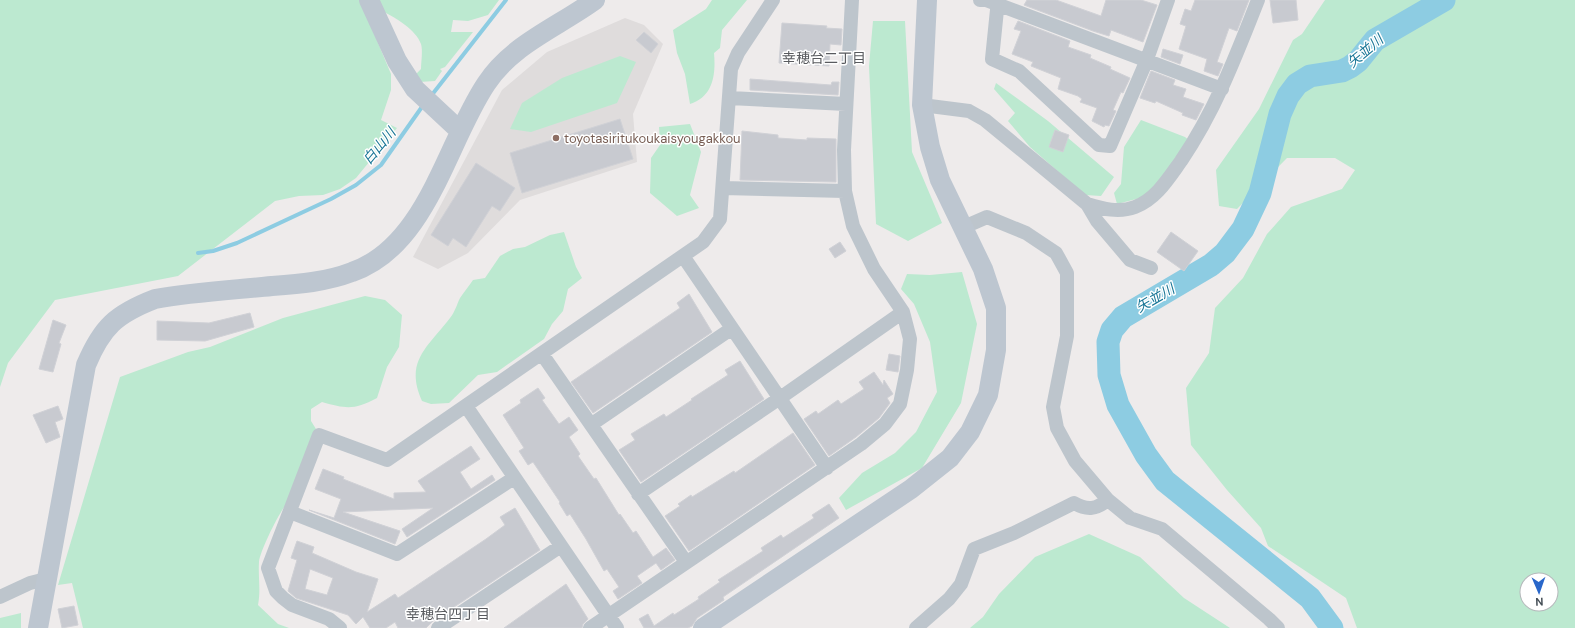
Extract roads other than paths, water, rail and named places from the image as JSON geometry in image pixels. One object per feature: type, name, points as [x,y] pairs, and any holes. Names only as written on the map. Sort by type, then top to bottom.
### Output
[{"type":"street","points":[[369,0],[397,61],[415,89],[442,116],[460,131]]},
{"type":"street","points":[[38,628],[86,365],[101,335],[115,318],[137,306],[155,299],[320,282],[353,272],[372,262],[397,243],[410,227],[431,191],[460,131],[486,84],[510,56],[595,0]]},
{"type":"street","points":[[340,628],[329,619],[292,605],[276,591],[268,568],[319,435],[387,460],[703,242],[720,219],[731,69],[736,58],[773,0]]},
{"type":"street","points":[[590,628],[861,444],[885,424],[900,404],[907,370],[910,339],[903,312],[874,269],[856,232],[844,191],[844,150],[852,0]]},
{"type":"street","points":[[703,628],[911,489],[950,458],[970,432],[988,395],[996,350],[996,308],[983,269],[940,180],[930,147],[922,105],[927,0]]},
{"type":"street","points":[[980,0],[994,2],[1146,62],[1222,89]]},
{"type":"street","points":[[994,2],[992,59],[1019,71],[1099,145],[1110,146],[1146,62],[1168,0]]},
{"type":"street","points":[[922,105],[969,111],[985,120],[1088,204],[1107,211],[1134,208],[1151,198],[1165,185],[1199,135],[1222,89],[1258,0]]},
{"type":"street","points":[[730,98],[846,104]]},
{"type":"street","points":[[723,188],[844,191]]},
{"type":"street","points":[[1088,204],[1097,221],[1130,260],[1151,268]]},
{"type":"street","points":[[964,227],[987,217],[1026,233],[1056,253],[1067,273],[1067,336],[1053,407],[1057,428],[1076,462],[1108,500],[1130,518],[1162,529],[1278,628]]},
{"type":"street","points":[[683,256],[731,329],[827,468]]},
{"type":"street","points":[[638,494],[780,398],[903,312]]},
{"type":"street","points":[[592,424],[731,329]]},
{"type":"street","points":[[542,354],[592,424],[638,494],[686,562]]},
{"type":"street","points":[[466,406],[617,628]]},
{"type":"street","points":[[290,512],[398,554],[514,478]]},
{"type":"street","points":[[916,628],[950,599],[961,584],[974,549],[1014,533],[1074,503],[1084,508],[1098,508],[1108,500]]},
{"type":"street","points":[[438,628],[561,546]]},
{"type":"street","points":[[0,597],[30,583],[46,580]]},
{"type":"waterway","name":"白山川","points":[[431,96],[506,0]]},
{"type":"waterway","name":"矢並川","points":[[1332,628],[1310,598],[1165,481],[1146,455],[1118,405],[1109,375],[1108,342],[1112,330],[1123,317],[1211,265],[1225,253],[1243,229],[1260,193],[1280,114],[1288,96],[1297,84],[1310,76],[1342,71],[1350,67],[1358,61],[1375,40],[1444,0]]},
{"type":"waterway","name":"白山川","points":[[198,253],[213,251],[237,243],[331,199],[356,185],[381,165],[424,104]]},
{"type":"place","name":"toyotasiritukoukaisyougakkou","points":[[556,138]]},
{"type":"district","name":"幸穂台二丁目","points":[[824,58]]},
{"type":"district","name":"幸穂台四丁目","points":[[448,614]]}]
